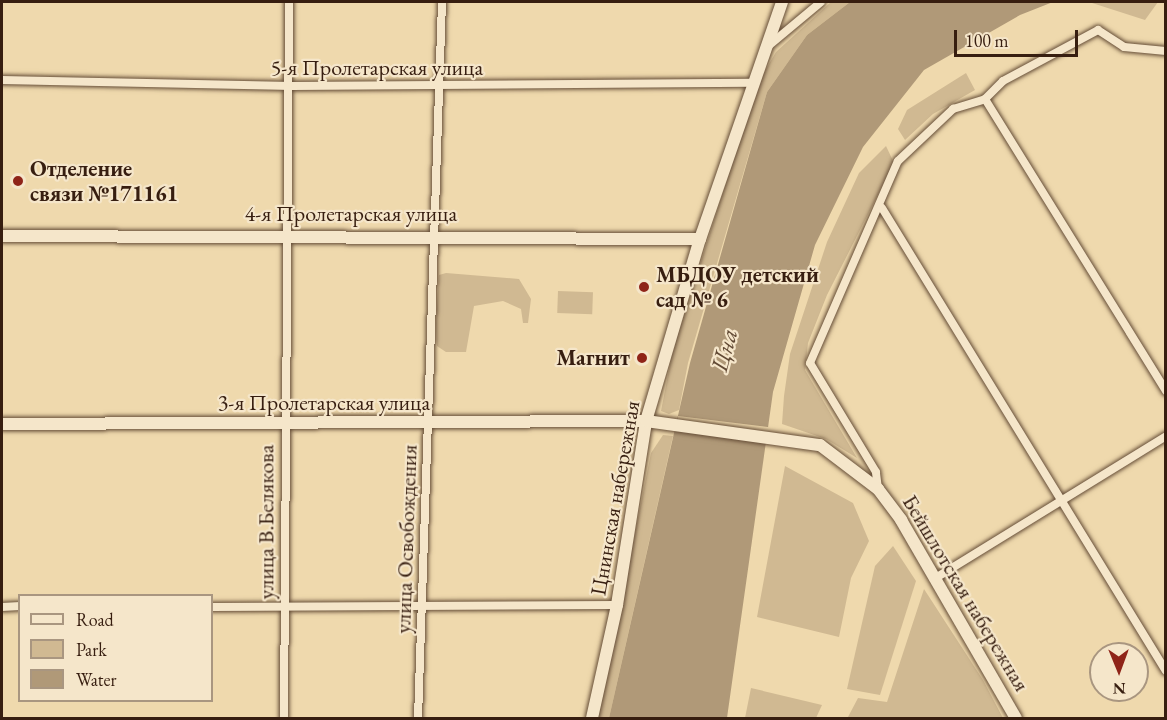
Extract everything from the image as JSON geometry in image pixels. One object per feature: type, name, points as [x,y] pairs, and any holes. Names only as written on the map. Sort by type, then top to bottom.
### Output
[{"type":"street","name":"улица В.Белякова","points":[[284,718],[284,425],[291,235],[292,86],[289,2]]},
{"type":"street","name":"улица Освобождения","points":[[418,718],[443,86],[442,2]]},
{"type":"street","points":[[767,48],[782,2]]},
{"type":"street","name":"Цнинская набережная","points":[[592,718],[618,605],[646,422],[700,239],[752,83],[767,48],[821,2]]},
{"type":"street","name":"Бейшлотская набережная","points":[[878,489],[876,472],[814,376],[810,363],[882,208],[898,161],[921,134],[953,109],[985,99],[1003,81],[1098,30],[1124,47],[1166,51]]},
{"type":"street","name":"5-я Пролетарская улица","points":[[2,80],[292,86],[752,83]]},
{"type":"street","points":[[985,99],[1166,391]]},
{"type":"street","points":[[882,208],[1059,503],[1166,671]]},
{"type":"street","name":"4-я Пролетарская улица","points":[[2,236],[437,235],[700,239]]},
{"type":"street","name":"Бейшлотская набережная","points":[[670,423],[779,436],[820,445],[878,489],[1016,718]]},
{"type":"street","name":"3-я Пролетарская улица","points":[[2,424],[670,423]]},
{"type":"street","points":[[934,579],[1166,436]]},
{"type":"street","points":[[213,608],[421,610],[618,605]]},
{"type":"street","points":[[2,607],[18,606]]},
{"type":"green space","points":[[831,2],[850,2],[807,35],[767,92],[688,363],[679,410],[669,414],[661,411],[673,349],[758,83],[776,52]]},
{"type":"green space","points":[[1089,2],[1158,2],[1145,20]]},
{"type":"green space","points":[[966,73],[975,90],[933,114],[905,140],[898,129],[907,110]]},
{"type":"green space","points":[[886,146],[894,163],[827,295],[808,343],[805,370],[857,458],[826,439],[782,424],[784,396],[790,354],[827,242],[859,173]]},
{"type":"green space","points":[[446,273],[519,279],[531,299],[528,323],[523,323],[521,309],[503,301],[474,306],[466,352],[446,352],[437,346],[436,323],[439,275]]},
{"type":"green space","points":[[558,291],[593,292],[592,314],[557,313]]},
{"type":"green space","points":[[663,435],[673,436],[609,718],[598,718],[651,453]]},
{"type":"green space","points":[[785,466],[853,503],[869,541],[851,578],[839,637],[757,617]]},
{"type":"green space","points":[[893,546],[916,581],[880,695],[847,689],[875,566]]},
{"type":"green space","points":[[924,589],[983,680],[1003,718],[848,717],[858,698],[887,702]]},
{"type":"green space","points":[[751,688],[822,705],[816,718],[745,718]]},
{"type":"water","name":"Цна","points":[[850,2],[1053,2],[1020,15],[924,70],[863,147],[815,245],[773,392],[727,718],[609,718],[690,363],[767,92],[807,35]]},
{"type":"pier","points":[[678,416],[771,427],[770,441],[676,430]]},
{"type":"place","name":"Отделение связи №171161","points":[[18,181]]},
{"type":"place","name":"МБДОУ детский сад № 6","points":[[644,287]]},
{"type":"place","name":"Магнит","points":[[642,358]]}]
